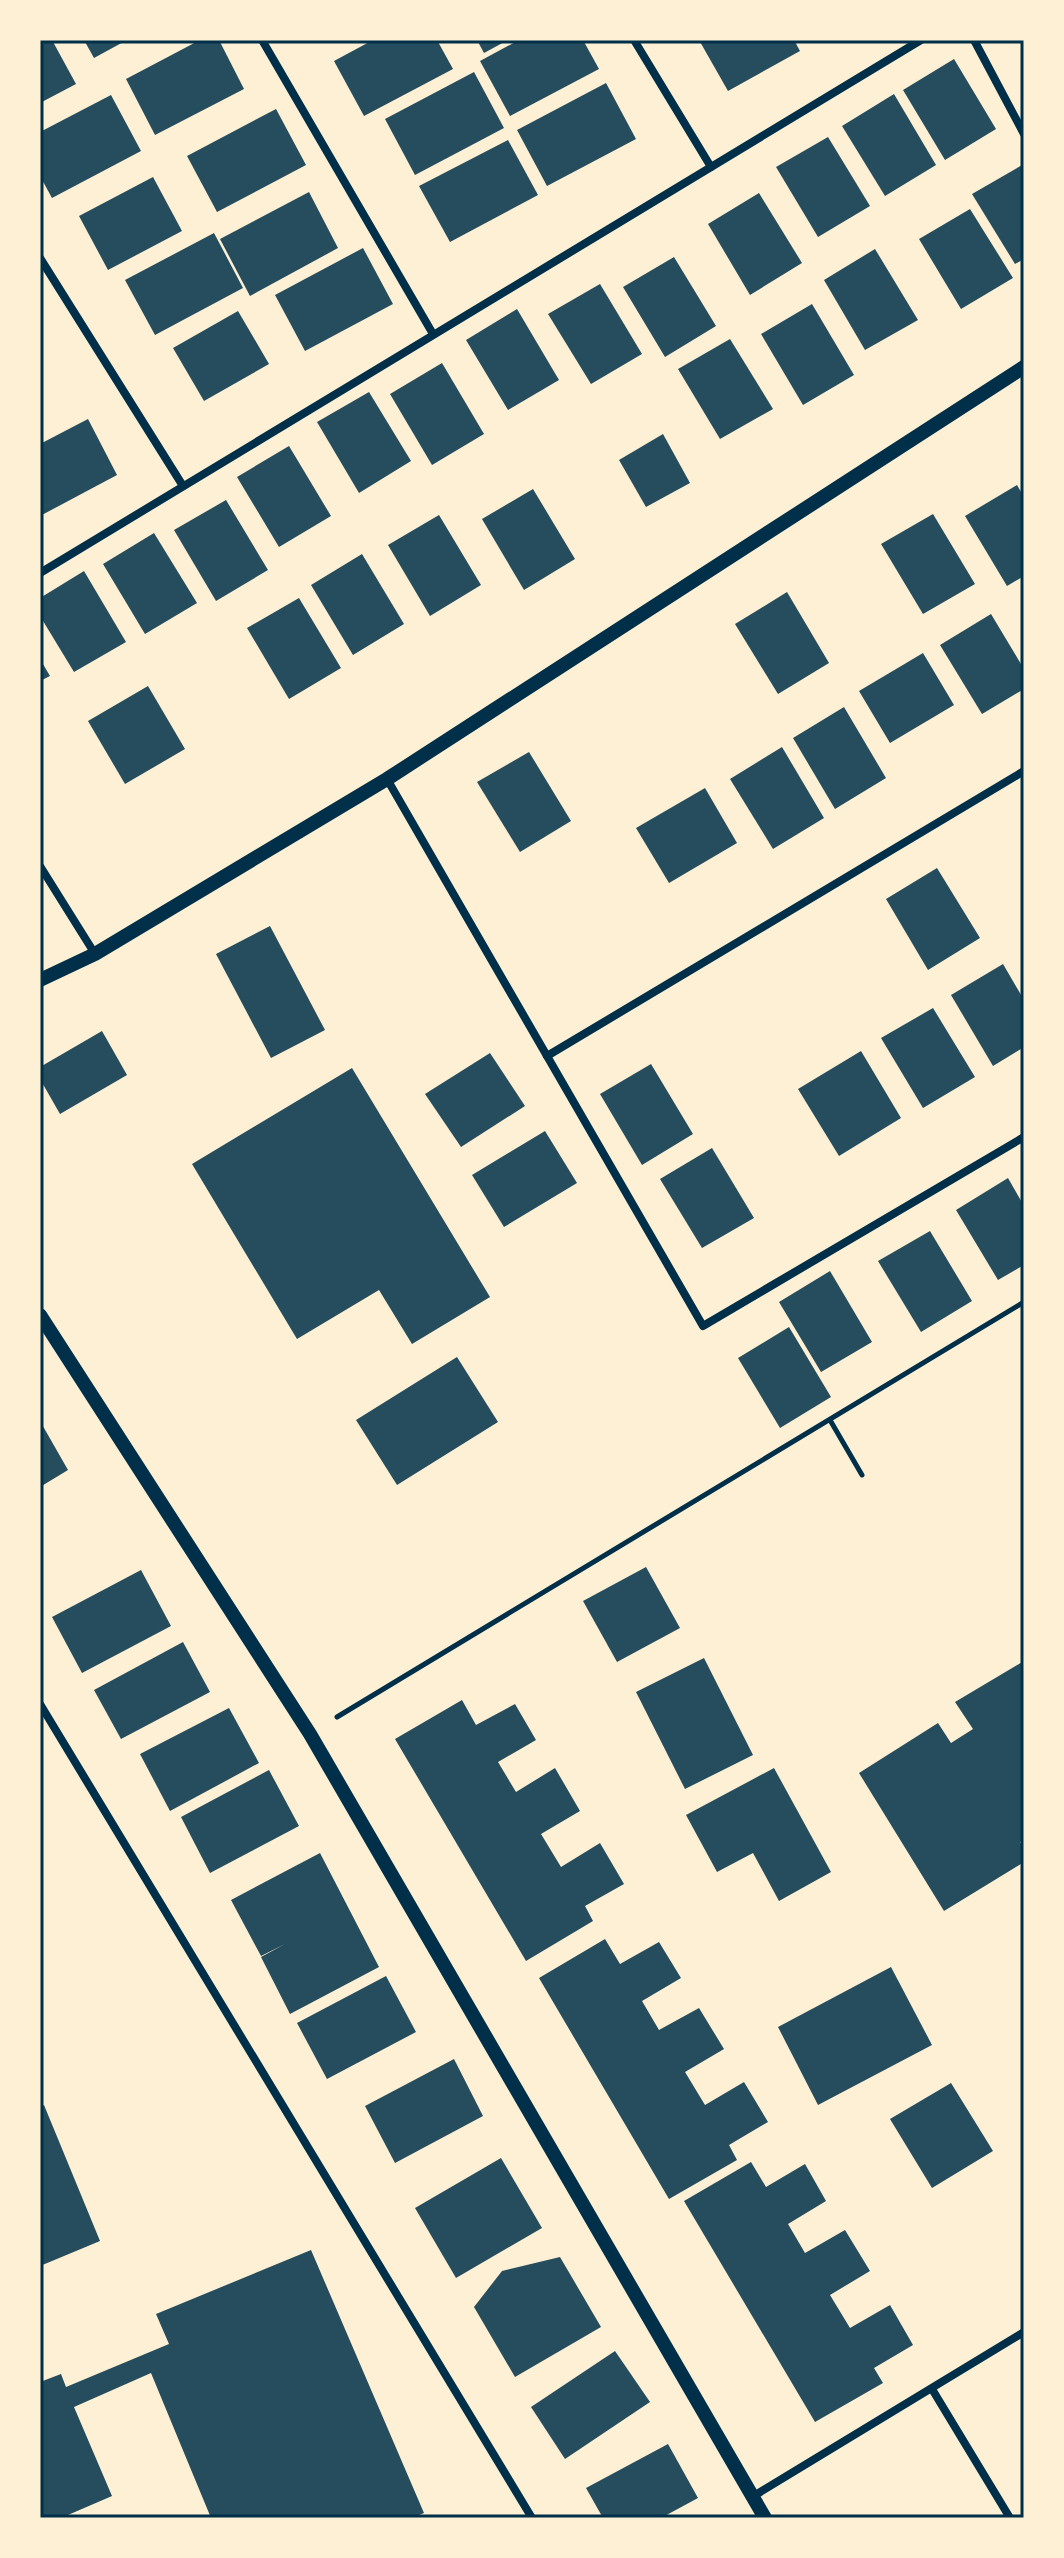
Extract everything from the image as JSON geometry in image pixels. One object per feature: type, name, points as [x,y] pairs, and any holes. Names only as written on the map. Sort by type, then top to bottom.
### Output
[{"type":"street","points":[[262,40],[433,334]]},
{"type":"street","points":[[634,40],[711,167]]},
{"type":"street","points":[[40,573],[921,40]]},
{"type":"street","points":[[974,40],[1024,134]]},
{"type":"street","points":[[40,258],[183,486]]},
{"type":"street","points":[[40,980],[95,954],[387,779],[1024,367]]},
{"type":"street","points":[[547,1056],[1024,771]]},
{"type":"street","points":[[387,779],[703,1326],[1024,1137]]},
{"type":"street","points":[[40,866],[95,954]]},
{"type":"street","points":[[40,1315],[310,1734],[765,2518]]},
{"type":"street","points":[[40,1704],[532,2518]]},
{"type":"street","points":[[752,2497],[1024,2332]]},
{"type":"street","points":[[932,2389],[1010,2518]]},
{"type":"path","points":[[310,1734],[1024,1302]]},
{"type":"path","points":[[830,1420],[862,1475]]},
{"type":"building","points":[[40,40],[52,40],[76,84],[40,103]]},
{"type":"building","points":[[84,40],[127,40],[94,58]]},
{"type":"building","points":[[200,40],[219,40],[244,89],[155,135],[126,79]]},
{"type":"building","points":[[373,40],[437,40],[453,69],[364,116],[334,61]]},
{"type":"building","points":[[477,40],[508,40],[484,53]]},
{"type":"building","points":[[519,40],[583,40],[599,69],[510,116],[480,61]]},
{"type":"building","points":[[699,40],[794,40],[800,51],[728,91]]},
{"type":"building","points":[[954,59],[996,129],[945,160],[903,90]]},
{"type":"building","points":[[474,72],[504,128],[415,175],[385,119]]},
{"type":"building","points":[[606,83],[636,139],[547,186],[517,130]]},
{"type":"building","points":[[894,94],[936,165],[885,196],[842,126]]},
{"type":"building","points":[[111,95],[141,151],[52,198],[40,176],[40,132]]},
{"type":"building","points":[[276,109],[306,165],[217,212],[187,156]]},
{"type":"building","points":[[828,137],[870,206],[818,237],[776,167]]},
{"type":"building","points":[[508,140],[538,195],[450,242],[419,186]]},
{"type":"building","points":[[1024,164],[1024,259],[1015,264],[972,194]]},
{"type":"building","points":[[153,177],[182,231],[108,270],[79,216]]},
{"type":"building","points":[[309,192],[338,248],[250,296],[220,239]]},
{"type":"building","points":[[759,193],[802,263],[750,295],[708,224]]},
{"type":"building","points":[[970,209],[1013,278],[961,309],[919,239]]},
{"type":"building","points":[[214,233],[243,288],[155,335],[125,280]]},
{"type":"building","points":[[363,248],[393,304],[305,351],[275,295]]},
{"type":"building","points":[[875,249],[918,320],[865,350],[824,280]]},
{"type":"building","points":[[674,257],[716,326],[665,357],[623,287]]},
{"type":"building","points":[[600,284],[642,354],[591,384],[548,314]]},
{"type":"building","points":[[812,304],[854,375],[803,405],[761,334]]},
{"type":"building","points":[[517,309],[559,380],[508,410],[466,340]]},
{"type":"building","points":[[238,311],[269,364],[204,401],[173,348]]},
{"type":"building","points":[[730,339],[773,409],[720,439],[678,369]]},
{"type":"building","points":[[442,363],[484,434],[432,465],[390,394]]},
{"type":"building","points":[[369,392],[411,461],[359,493],[317,422]]},
{"type":"building","points":[[88,419],[117,475],[40,516],[40,444]]},
{"type":"building","points":[[663,434],[690,483],[646,507],[619,460]]},
{"type":"building","points":[[289,446],[331,516],[279,547],[237,477]]},
{"type":"building","points":[[1017,485],[1024,497],[1024,576],[1007,586],[965,516]]},
{"type":"building","points":[[533,489],[575,559],[524,590],[482,519]]},
{"type":"building","points":[[226,500],[268,570],[216,601],[174,530]]},
{"type":"building","points":[[933,514],[975,584],[923,614],[881,544]]},
{"type":"building","points":[[439,515],[481,585],[430,616],[388,545]]},
{"type":"building","points":[[154,533],[197,603],[145,634],[103,564]]},
{"type":"building","points":[[362,554],[404,624],[353,655],[311,585]]},
{"type":"building","points":[[84,571],[126,642],[74,672],[40,616],[40,598]]},
{"type":"building","points":[[787,592],[829,663],[778,694],[735,624]]},
{"type":"building","points":[[299,598],[341,668],[289,699],[247,628]]},
{"type":"building","points":[[991,614],[1024,669],[1024,689],[982,714],[940,645]]},
{"type":"building","points":[[923,653],[954,705],[890,743],[859,691]]},
{"type":"building","points":[[40,659],[50,676],[40,681]]},
{"type":"building","points":[[148,686],[185,749],[125,784],[88,721]]},
{"type":"building","points":[[844,707],[886,778],[835,809],[793,738]]},
{"type":"building","points":[[782,747],[824,818],[773,849],[730,779]]},
{"type":"building","points":[[529,752],[571,821],[520,852],[477,782]]},
{"type":"building","points":[[705,788],[737,843],[669,883],[636,828]]},
{"type":"building","points":[[937,868],[980,938],[928,970],[886,899]]},
{"type":"building","points":[[270,926],[325,1030],[271,1058],[216,954]]},
{"type":"building","points":[[1003,964],[1024,1000],[1024,1047],[993,1066],[951,995]]},
{"type":"building","points":[[933,1008],[975,1077],[923,1108],[881,1038]]},
{"type":"building","points":[[102,1031],[127,1075],[60,1114],[40,1079],[40,1067]]},
{"type":"building","points":[[861,1051],[901,1118],[839,1156],[798,1089]]},
{"type":"building","points":[[490,1053],[525,1106],[461,1147],[425,1094]]},
{"type":"building","points":[[651,1064],[693,1134],[642,1165],[600,1094]]},
{"type":"building","points":[[352,1068],[490,1297],[412,1344],[379,1290],[297,1339],[192,1164]]},
{"type":"building","points":[[545,1131],[577,1183],[504,1227],[472,1175]]},
{"type":"building","points":[[712,1148],[754,1218],[702,1248],[660,1179]]},
{"type":"building","points":[[1008,1178],[1024,1206],[1024,1265],[998,1280],[956,1210]]},
{"type":"building","points":[[930,1231],[972,1301],[921,1332],[878,1261]]},
{"type":"building","points":[[830,1271],[872,1342],[821,1372],[779,1302]]},
{"type":"building","points":[[789,1327],[831,1397],[780,1428],[738,1358]]},
{"type":"building","points":[[457,1357],[498,1422],[397,1485],[356,1420]]},
{"type":"building","points":[[40,1421],[68,1470],[40,1487]]},
{"type":"building","points":[[646,1567],[680,1628],[617,1662],[583,1601]]},
{"type":"building","points":[[141,1570],[171,1626],[82,1673],[52,1617]]},
{"type":"building","points":[[183,1642],[210,1692],[121,1739],[94,1690]]},
{"type":"building","points":[[704,1658],[753,1755],[685,1789],[636,1692]]},
{"type":"building","points":[[1024,1661],[1024,1840],[1020,1842],[1024,1847],[1024,1862],[944,1911],[859,1773],[938,1723],[951,1743],[973,1729],[955,1702]]},
{"type":"building","points":[[462,1700],[476,1725],[515,1704],[536,1740],[498,1762],[516,1792],[555,1768],[580,1811],[541,1834],[561,1867],[600,1843],[624,1884],[585,1906],[593,1921],[526,1961],[395,1739]]},
{"type":"building","points":[[229,1708],[259,1763],[170,1811],[140,1754]]},
{"type":"building","points":[[774,1768],[831,1872],[779,1901],[753,1853],[717,1872],[686,1815]]},
{"type":"building","points":[[269,1770],[299,1826],[210,1873],[181,1817]]},
{"type":"building","points":[[320,1853],[379,1967],[290,2014],[261,1957],[285,1944],[261,1956],[231,1900]]},
{"type":"building","points":[[605,1939],[620,1964],[659,1942],[681,1978],[642,2001],[659,2030],[699,2008],[724,2049],[685,2072],[705,2105],[744,2082],[768,2122],[729,2145],[737,2160],[669,2199],[539,1978]]},
{"type":"building","points":[[891,1967],[932,2045],[818,2105],[778,2027]]},
{"type":"building","points":[[386,1976],[416,2032],[327,2079],[297,2023]]},
{"type":"building","points":[[454,2059],[483,2116],[395,2163],[365,2106]]},
{"type":"building","points":[[951,2083],[993,2151],[932,2188],[890,2119]]},
{"type":"building","points":[[44,2105],[100,2241],[40,2266],[40,2107]]},
{"type":"building","points":[[501,2158],[542,2228],[456,2278],[415,2208]]},
{"type":"building","points":[[751,2162],[766,2187],[805,2164],[826,2201],[788,2224],[805,2253],[845,2230],[870,2271],[830,2295],[850,2328],[890,2305],[913,2345],[874,2368],[883,2383],[815,2422],[684,2201]]},
{"type":"building","points":[[311,2250],[424,2513],[412,2518],[211,2518],[151,2373],[74,2407],[112,2496],[61,2518],[40,2518],[40,2382],[61,2374],[66,2387],[169,2344],[156,2314]]},
{"type":"building","points":[[560,2257],[601,2327],[515,2377],[474,2307],[502,2271]]},
{"type":"building","points":[[615,2351],[650,2402],[565,2459],[531,2407]]},
{"type":"building","points":[[668,2444],[698,2498],[661,2518],[603,2518],[586,2488]]}]
